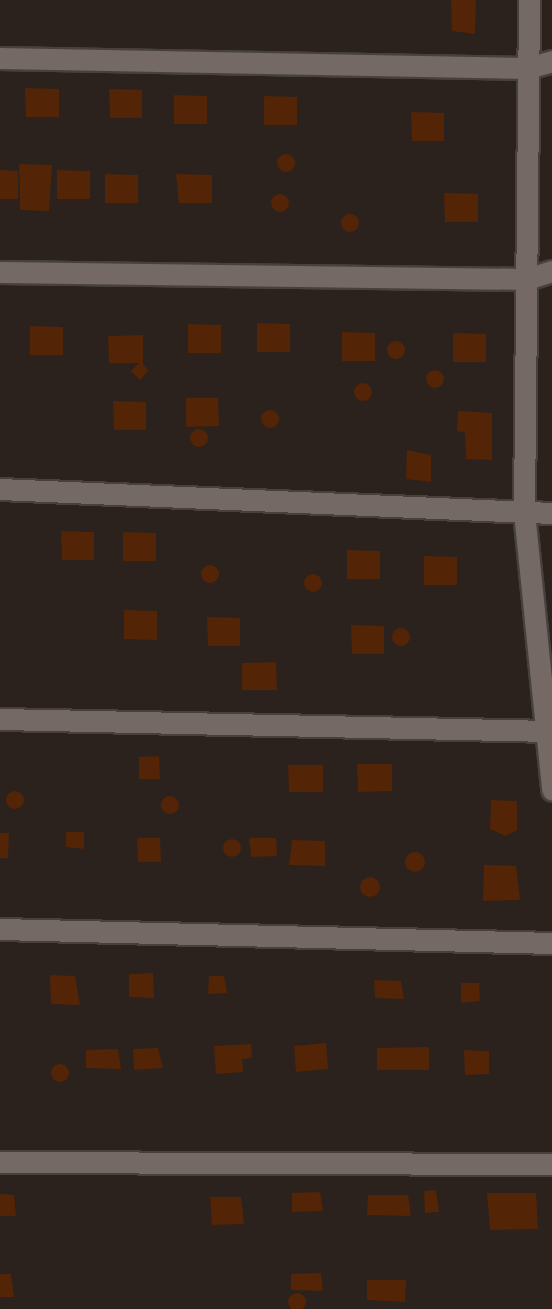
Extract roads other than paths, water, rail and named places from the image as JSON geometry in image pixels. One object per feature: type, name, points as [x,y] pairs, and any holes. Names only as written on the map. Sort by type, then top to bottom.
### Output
[{"type":"street","points":[[529,0],[524,512],[549,731],[552,790]]},
{"type":"street","points":[[0,58],[528,68],[552,61]]},
{"type":"street","points":[[0,272],[527,279],[552,271]]},
{"type":"street","points":[[0,489],[552,513]]},
{"type":"street","points":[[0,719],[549,731]]},
{"type":"street","points":[[0,929],[552,943]]},
{"type":"street","points":[[0,1162],[552,1164]]}]
